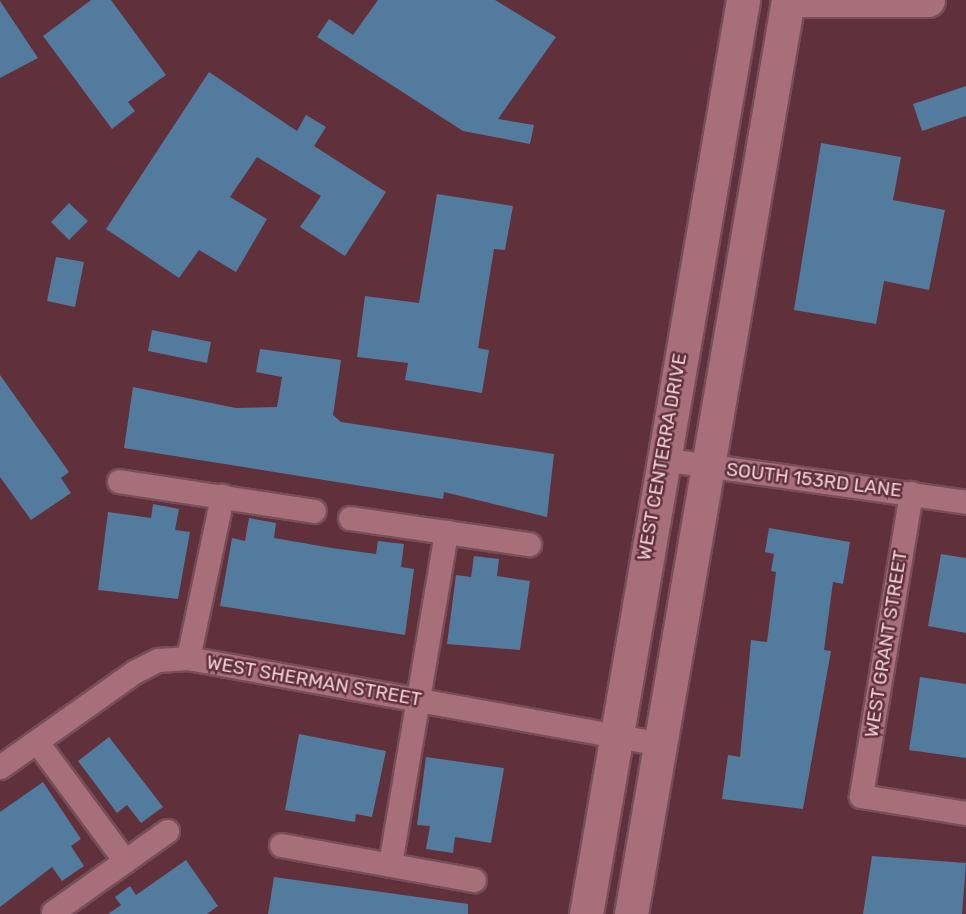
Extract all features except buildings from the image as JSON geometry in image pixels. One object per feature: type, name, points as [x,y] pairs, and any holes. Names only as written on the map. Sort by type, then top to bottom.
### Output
[{"type":"street","name":"WEST CENTERRA DRIVE","points":[[586,914],[661,459],[743,0]]},
{"type":"street","points":[[631,914],[704,466],[788,0]]},
{"type":"street","points":[[800,0],[928,0]]},
{"type":"street","name":"SOUTH 153RD LANE","points":[[661,459],[966,502]]},
{"type":"street","points":[[119,481],[314,511]]},
{"type":"street","name":"WEST GRANT STREET","points":[[911,493],[861,796],[966,813]]},
{"type":"street","points":[[188,658],[222,496]]},
{"type":"street","points":[[350,518],[529,544]]},
{"type":"street","points":[[390,864],[446,532]]},
{"type":"street","name":"WEST SHERMAN STREET","points":[[0,767],[134,673],[158,660],[188,658],[657,743]]},
{"type":"street","points":[[37,742],[125,862]]},
{"type":"street","points":[[53,912],[167,831]]},
{"type":"street","points":[[281,845],[474,880]]}]
